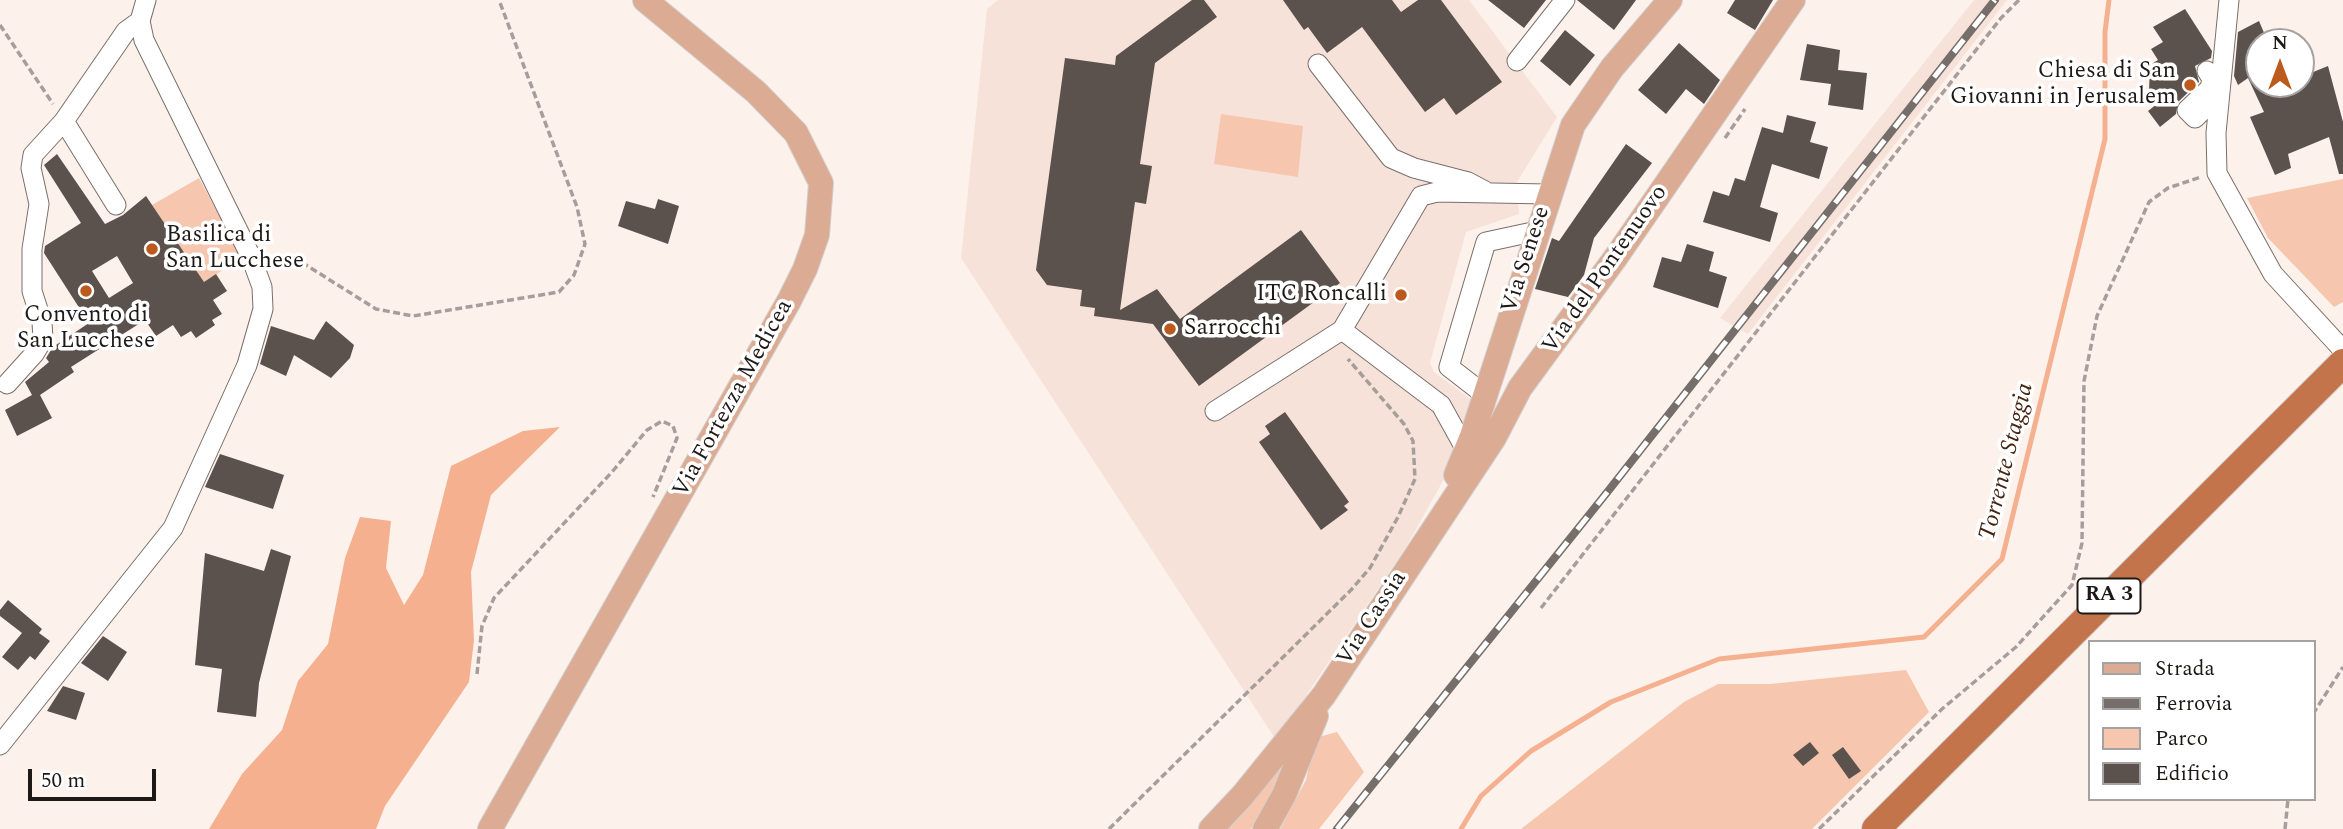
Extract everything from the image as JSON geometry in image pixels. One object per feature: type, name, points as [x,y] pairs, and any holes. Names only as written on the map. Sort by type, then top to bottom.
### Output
[{"type":"highway","name":"RA 3","points":[[1876,829],[2343,363]]},
{"type":"highway","name":"RA 3","points":[[2092,640],[2343,390]]},
{"type":"highway","name":"RA 3","points":[[1903,829],[2088,644]]},
{"type":"main road","name":"Via Fortezza Medicea","points":[[489,829],[789,301],[817,235],[821,183],[796,133],[756,92],[645,0]]},
{"type":"main road","name":"Via Senese","points":[[1423,542],[1466,450],[1567,137],[1579,113],[1612,68],[1670,0]]},
{"type":"main road","name":"Via del Pontenuovo","points":[[1423,542],[1494,438],[1520,388],[1616,257],[1793,0]]},
{"type":"main road","points":[[1492,370],[1493,402],[1500,407],[1511,407]]},
{"type":"main road","name":"Via Cassia","points":[[1211,829],[1243,795],[1324,695],[1423,542]]},
{"type":"main road","name":"Via Cassia","points":[[1265,829],[1305,746],[1324,695]]},
{"type":"street","points":[[0,745],[173,528],[247,365],[263,309],[262,287],[251,257],[144,40],[140,21],[146,0]]},
{"type":"street","points":[[1517,61],[1565,0]]},
{"type":"street","points":[[2229,0],[2214,156],[2217,173],[2267,265],[2306,313],[2343,350]]},
{"type":"street","points":[[7,384],[34,354],[43,338],[42,321],[32,291],[32,249],[39,204],[31,168],[33,155],[64,121],[126,31],[140,21]]},
{"type":"street","points":[[1318,64],[1383,151],[1402,164],[1417,184],[1421,196]]},
{"type":"street","points":[[2207,71],[2212,79],[2210,88],[2187,110],[2196,118],[2209,104],[2218,111]]},
{"type":"street","points":[[64,121],[116,205]]},
{"type":"street","points":[[1402,164],[1468,182],[1490,194]]},
{"type":"street","points":[[1214,411],[1336,335],[1421,196],[1437,192],[1548,194]]},
{"type":"street","points":[[1485,395],[1449,367],[1486,242],[1537,231]]},
{"type":"street","points":[[1336,335],[1441,405],[1466,450]]},
{"type":"path","points":[[251,257],[306,265],[376,309],[413,316],[559,292],[574,275],[584,244],[577,207],[499,0]]},
{"type":"path","points":[[1541,608],[1993,29],[2019,0]]},
{"type":"path","points":[[0,25],[64,121]]},
{"type":"path","points":[[1819,829],[1942,709],[2015,646],[2072,585],[2082,543],[2084,381],[2097,316],[2149,202],[2158,192],[2217,173]]},
{"type":"path","points":[[1109,829],[1361,579],[1381,549],[1408,497],[1415,480],[1416,459],[1410,433],[1336,335]]},
{"type":"path","points":[[477,674],[482,626],[494,598],[612,472],[647,430],[662,421],[673,426],[677,438],[652,503]]},
{"type":"path","points":[[2315,711],[2343,667]]},
{"type":"path","points":[[2285,829],[2288,801]]},
{"type":"shaded area","name":"Sarrocchi","points":[[998,0],[1469,0],[1557,117],[1517,182],[1519,214],[1466,232],[1430,363],[1434,372],[1469,398],[1476,407],[1453,463],[1406,547],[1276,740],[961,258],[987,9]]},
{"type":"shaded area","points":[[1974,0],[2007,0],[1748,334],[1720,318]]},
{"type":"shaded area","points":[[560,427],[491,495],[471,572],[474,640],[469,682],[385,806],[376,829],[209,829],[242,774],[282,730],[298,681],[328,644],[345,558],[360,517],[391,521],[386,568],[404,605],[423,575],[451,466],[523,431]]},
{"type":"green space","points":[[1221,114],[1303,126],[1298,177],[1214,164]]},
{"type":"green space","points":[[199,178],[242,258],[204,282],[152,205]]},
{"type":"green space","points":[[2343,179],[2343,302],[2334,307],[2268,238],[2247,198]]},
{"type":"green space","points":[[1906,670],[1929,712],[1812,829],[1521,829],[1684,702],[1718,684],[1771,684]]},
{"type":"green space","points":[[1337,732],[1364,772],[1319,829],[1280,829],[1306,780],[1315,738]]},
{"type":"green space","points":[[1284,759],[1284,770],[1251,829],[1226,829]]},
{"type":"building","points":[[1192,0],[1204,0],[1217,17],[1155,63],[1140,164],[1152,166],[1146,204],[1135,202],[1120,310],[1157,289],[1180,319],[1301,230],[1340,283],[1199,386],[1153,324],[1094,316],[1095,308],[1080,306],[1082,290],[1047,285],[1036,270],[1065,58],[1115,65],[1116,56]]},
{"type":"building","points":[[1283,0],[1392,0],[1401,12],[1418,0],[1441,0],[1502,82],[1456,115],[1444,98],[1425,112],[1362,27],[1327,53],[1308,27],[1304,30]]},
{"type":"building","points":[[1488,0],[1546,0],[1524,28]]},
{"type":"building","points":[[1577,0],[1636,0],[1614,30]]},
{"type":"building","points":[[1735,0],[1773,0],[1755,30],[1727,13]]},
{"type":"building","points":[[2185,9],[2212,51],[2211,58],[2195,66],[2199,82],[2178,102],[2176,114],[2160,127],[2148,111],[2157,104],[2149,92],[2150,65],[2158,60],[2151,49],[2163,42],[2153,27]]},
{"type":"building","points":[[2259,21],[2262,28],[2246,28]]},
{"type":"building","points":[[2245,28],[2245,80],[2238,85],[2234,76],[2238,32]]},
{"type":"building","points":[[1565,30],[1595,55],[1570,86],[1540,61]]},
{"type":"building","points":[[1679,43],[1720,80],[1704,104],[1686,89],[1666,114],[1638,90]]},
{"type":"building","points":[[1807,44],[1840,50],[1838,70],[1867,73],[1863,110],[1828,105],[1831,84],[1800,80]]},
{"type":"building","points":[[2328,66],[2343,122],[2343,174],[2339,174],[2329,137],[2288,154],[2291,168],[2275,175],[2250,117],[2264,112],[2257,98],[2315,98],[2315,71]]},
{"type":"building","points":[[1787,115],[1816,122],[1810,142],[1828,147],[1819,179],[1772,164],[1760,207],[1778,213],[1770,242],[1703,222],[1713,191],[1729,196],[1735,178],[1745,181],[1762,127],[1783,133]]},
{"type":"building","points":[[1626,144],[1652,163],[1594,238],[1584,275],[1568,297],[1535,289],[1552,238],[1559,241]]},
{"type":"building","points":[[57,154],[105,224],[123,215],[146,196],[204,282],[216,274],[227,291],[213,300],[222,314],[212,320],[215,325],[196,338],[191,331],[181,337],[173,325],[156,336],[145,320],[71,367],[74,372],[40,395],[52,418],[17,436],[5,410],[32,395],[25,382],[49,362],[46,358],[53,347],[89,323],[44,253],[45,246],[81,223],[44,165]],"holes":[[[117,256],[133,283],[109,298],[92,271]]]},
{"type":"building","points":[[658,199],[679,206],[668,244],[618,226],[626,201],[655,209]]},
{"type":"building","points":[[1687,244],[1714,252],[1709,271],[1727,277],[1718,308],[1653,287],[1662,257],[1681,262]]},
{"type":"building","points":[[326,321],[354,345],[350,358],[331,378],[294,355],[286,376],[260,364],[271,326],[314,340]]},
{"type":"building","points":[[1285,412],[1349,502],[1344,506],[1348,510],[1321,530],[1259,442],[1270,434],[1265,426]]},
{"type":"building","points":[[220,454],[284,475],[273,509],[205,487]]},
{"type":"building","points":[[271,549],[291,556],[259,683],[256,717],[217,712],[222,669],[195,665],[205,553],[264,571]]},
{"type":"building","points":[[8,600],[42,629],[39,633],[50,641],[35,660],[30,656],[18,670],[2,657],[22,633],[0,616],[0,610]]},
{"type":"building","points":[[103,636],[127,652],[108,681],[81,663]]},
{"type":"building","points":[[63,686],[85,693],[76,720],[47,711]]},
{"type":"building","points":[[1810,742],[1819,753],[1803,766],[1793,755]]},
{"type":"building","points":[[1843,747],[1861,771],[1849,779],[1832,755]]},
{"type":"waterway","name":"Torrente Staggia","points":[[1461,829],[1481,796],[1531,751],[1611,702],[1719,659],[1924,637],[2002,559],[2105,139],[2105,32],[2109,0]]},
{"type":"railway","points":[[1337,829],[1605,495],[1995,0]]},
{"type":"place","name":"Chiesa di San Giovanni in Jerusalem","points":[[2190,85]]},
{"type":"place","name":"Basilica di San Lucchese","points":[[152,249]]},
{"type":"place","name":"Convento di San Lucchese","points":[[86,291]]},
{"type":"place","name":"ITC Roncalli","points":[[1401,295]]},
{"type":"place","name":"Sarrocchi","points":[[1170,329]]}]
